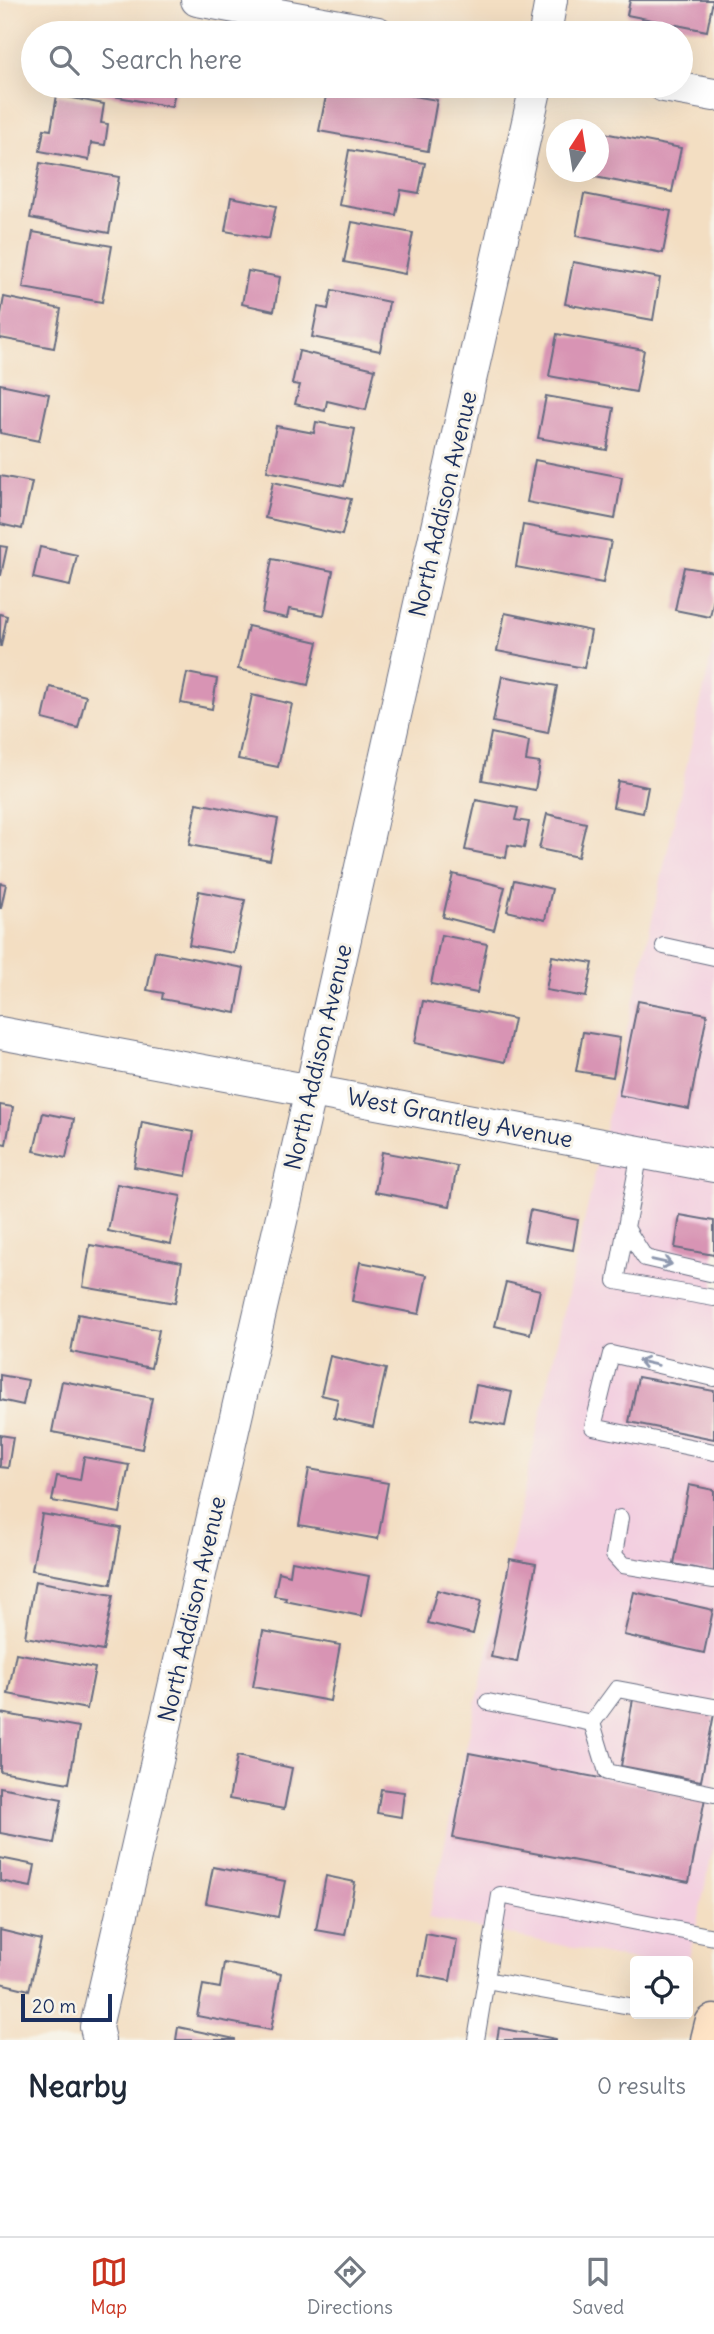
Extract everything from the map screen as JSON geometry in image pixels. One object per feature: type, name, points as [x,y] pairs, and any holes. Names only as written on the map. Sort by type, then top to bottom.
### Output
[{"type":"main road","points":[[710,2040],[714,2024]]},
{"type":"street","points":[[197,0],[312,21]]},
{"type":"street","points":[[547,21],[551,0]]},
{"type":"street","points":[[693,91],[714,95]]},
{"type":"street","name":"North Addison Avenue","points":[[93,2035],[311,1090],[533,98]]},
{"type":"street","name":"West Grantley Avenue","points":[[0,1033],[714,1166]]},
{"type":"lane","points":[[664,946],[714,957]]},
{"type":"lane","points":[[640,1152],[616,1281],[714,1298]]},
{"type":"lane","points":[[626,1228],[645,1258],[714,1274]]},
{"type":"lane","points":[[714,1378],[611,1354],[593,1427],[714,1452]]},
{"type":"lane","points":[[620,1518],[614,1555],[623,1565],[714,1580]]},
{"type":"lane","points":[[592,1723],[617,1689],[714,1707]]},
{"type":"lane","points":[[488,1702],[592,1723]]},
{"type":"lane","points":[[592,1723],[607,1772],[714,1794]]},
{"type":"lane","points":[[476,2040],[500,1895],[714,1937]]},
{"type":"lane","points":[[486,1980],[630,2006]]},
{"type":"shaded area","points":[[714,643],[714,1846],[689,1956],[630,1956],[630,1959],[428,1918]]},
{"type":"building","points":[[630,0],[713,0],[707,31],[693,28],[693,21],[657,21],[627,15]]},
{"type":"building","points":[[56,98],[104,104],[101,123],[108,124],[105,145],[91,143],[89,160],[40,151],[44,129],[51,130]]},
{"type":"building","points":[[124,98],[174,98],[172,107]]},
{"type":"building","points":[[326,98],[437,100],[428,151],[319,131]]},
{"type":"building","points":[[609,134],[681,148],[672,192],[609,180]]},
{"type":"building","points":[[349,150],[425,163],[419,193],[401,190],[396,215],[339,205]]},
{"type":"building","points":[[40,163],[119,177],[109,233],[30,218]]},
{"type":"building","points":[[584,194],[671,211],[663,253],[576,236]]},
{"type":"building","points":[[231,197],[276,206],[269,239],[225,231]]},
{"type":"building","points":[[352,222],[413,233],[405,274],[344,262]]},
{"type":"building","points":[[33,232],[112,246],[102,302],[23,288]]},
{"type":"building","points":[[573,262],[660,278],[653,320],[565,304]]},
{"type":"building","points":[[248,271],[280,277],[274,311],[242,304]]},
{"type":"building","points":[[332,290],[389,302],[380,351],[312,337],[318,307],[328,309]]},
{"type":"building","points":[[4,297],[61,309],[54,348],[0,338]]},
{"type":"building","points":[[557,334],[644,350],[636,392],[549,376]]},
{"type":"building","points":[[299,351],[375,369],[366,410],[327,401],[325,411],[295,404],[300,385],[292,384]]},
{"type":"building","points":[[0,384],[49,394],[39,441],[0,433]]},
{"type":"building","points":[[546,396],[614,408],[607,450],[538,438]]},
{"type":"building","points":[[316,422],[355,429],[344,486],[267,471],[276,426],[314,433]]},
{"type":"building","points":[[535,460],[622,477],[615,519],[527,502]]},
{"type":"building","points":[[0,476],[32,482],[22,529],[0,524]]},
{"type":"building","points":[[273,482],[351,499],[342,535],[265,518]]},
{"type":"building","points":[[523,525],[611,541],[603,583],[516,567]]},
{"type":"building","points":[[0,546],[7,547],[1,575],[0,575]]},
{"type":"building","points":[[40,547],[77,555],[70,586],[33,578]]},
{"type":"building","points":[[272,559],[333,571],[324,615],[289,609],[287,618],[262,613]]},
{"type":"building","points":[[684,567],[714,572],[714,598],[710,617],[675,610]]},
{"type":"building","points":[[505,613],[591,631],[584,668],[497,651]]},
{"type":"building","points":[[0,614],[7,616],[1,646],[0,646]]},
{"type":"building","points":[[248,626],[318,642],[308,685],[238,669]]},
{"type":"building","points":[[187,673],[217,679],[212,709],[181,703]]},
{"type":"building","points":[[502,676],[557,686],[548,733],[493,722]]},
{"type":"building","points":[[50,687],[86,696],[78,728],[43,719]]},
{"type":"building","points":[[252,695],[292,704],[278,767],[238,759]]},
{"type":"building","points":[[491,733],[529,741],[526,761],[540,763],[535,790],[482,780]]},
{"type":"building","points":[[618,781],[648,787],[643,813],[613,807]]},
{"type":"building","points":[[476,800],[518,808],[515,820],[529,822],[524,848],[508,845],[506,858],[465,850]]},
{"type":"building","points":[[197,803],[278,819],[270,860],[189,845]]},
{"type":"building","points":[[547,814],[586,823],[578,857],[539,849]]},
{"type":"building","points":[[453,874],[505,887],[494,930],[443,917]]},
{"type":"building","points":[[514,880],[552,889],[545,920],[507,911]]},
{"type":"building","points":[[0,883],[6,884],[1,908],[0,908]]},
{"type":"building","points":[[199,891],[245,900],[234,953],[189,945]]},
{"type":"building","points":[[441,935],[487,944],[477,993],[431,984]]},
{"type":"building","points":[[155,951],[244,968],[236,1013],[162,999],[163,993],[147,990]]},
{"type":"building","points":[[552,956],[593,963],[586,997],[546,990]]},
{"type":"building","points":[[423,1001],[514,1019],[505,1062],[415,1043]]},
{"type":"building","points":[[638,1001],[707,1014],[689,1109],[619,1095]]},
{"type":"building","points":[[583,1032],[620,1038],[613,1077],[576,1071]]},
{"type":"building","points":[[0,1105],[13,1107],[6,1144],[0,1143]]},
{"type":"building","points":[[43,1113],[74,1119],[66,1158],[34,1151]]},
{"type":"building","points":[[142,1122],[194,1132],[186,1176],[134,1167]]},
{"type":"building","points":[[382,1152],[457,1166],[450,1206],[375,1192]]},
{"type":"building","points":[[117,1184],[181,1196],[171,1244],[108,1231]]},
{"type":"building","points":[[530,1210],[578,1220],[573,1250],[524,1241]]},
{"type":"building","points":[[680,1215],[714,1221],[714,1255],[675,1248]]},
{"type":"building","points":[[90,1245],[182,1262],[175,1303],[83,1287]]},
{"type":"building","points":[[360,1262],[427,1275],[419,1314],[352,1301]]},
{"type":"building","points":[[506,1282],[540,1290],[530,1334],[495,1326]]},
{"type":"building","points":[[78,1314],[159,1330],[151,1368],[71,1352]]},
{"type":"building","points":[[330,1356],[386,1369],[373,1427],[334,1418],[338,1399],[321,1395]]},
{"type":"building","points":[[0,1375],[28,1380],[23,1405],[0,1400]]},
{"type":"building","points":[[638,1377],[714,1391],[714,1439],[629,1422]]},
{"type":"building","points":[[62,1381],[152,1398],[142,1449],[52,1432]]},
{"type":"building","points":[[476,1385],[512,1392],[505,1426],[469,1420]]},
{"type":"building","points":[[0,1435],[13,1437],[8,1468],[0,1467]]},
{"type":"building","points":[[84,1457],[129,1465],[120,1513],[52,1501],[57,1476],[80,1480]]},
{"type":"building","points":[[309,1469],[388,1483],[378,1539],[299,1525]]},
{"type":"building","points":[[689,1485],[714,1490],[714,1572],[674,1564]]},
{"type":"building","points":[[42,1514],[121,1528],[111,1584],[32,1570]]},
{"type":"building","points":[[510,1559],[536,1564],[517,1662],[491,1657]]},
{"type":"building","points":[[292,1561],[369,1576],[361,1616],[285,1601],[286,1598],[274,1596],[279,1572],[290,1575]]},
{"type":"building","points":[[35,1581],[113,1595],[103,1651],[25,1637]]},
{"type":"building","points":[[437,1590],[481,1601],[473,1634],[428,1623]]},
{"type":"building","points":[[634,1592],[713,1610],[704,1653],[624,1635]]},
{"type":"building","points":[[263,1631],[340,1645],[330,1701],[253,1687]]},
{"type":"building","points":[[16,1653],[95,1668],[87,1709],[8,1694]]},
{"type":"building","points":[[633,1699],[714,1714],[701,1781],[621,1766]]},
{"type":"building","points":[[0,1713],[79,1727],[69,1783],[0,1771]]},
{"type":"building","points":[[469,1753],[705,1798],[689,1882],[453,1838]]},
{"type":"building","points":[[237,1756],[292,1768],[284,1809],[229,1799]]},
{"type":"building","points":[[0,1787],[62,1799],[54,1843],[0,1833]]},
{"type":"building","points":[[381,1789],[404,1792],[401,1817],[377,1813]]},
{"type":"building","points":[[0,1858],[35,1865],[31,1887],[0,1881]]},
{"type":"building","points":[[213,1867],[285,1881],[278,1917],[206,1903]]},
{"type":"building","points":[[326,1876],[355,1882],[345,1935],[316,1930]]},
{"type":"building","points":[[0,1930],[41,1940],[29,1990],[0,1983]]},
{"type":"building","points":[[426,1934],[457,1940],[450,1981],[419,1975]]},
{"type":"building","points":[[224,1963],[281,1974],[271,2030],[197,2016],[203,1985],[220,1988]]},
{"type":"building","points":[[178,2027],[235,2039],[235,2040],[176,2040]]},
{"type":"building","points":[[499,2028],[556,2039],[556,2040],[497,2040]]}]
